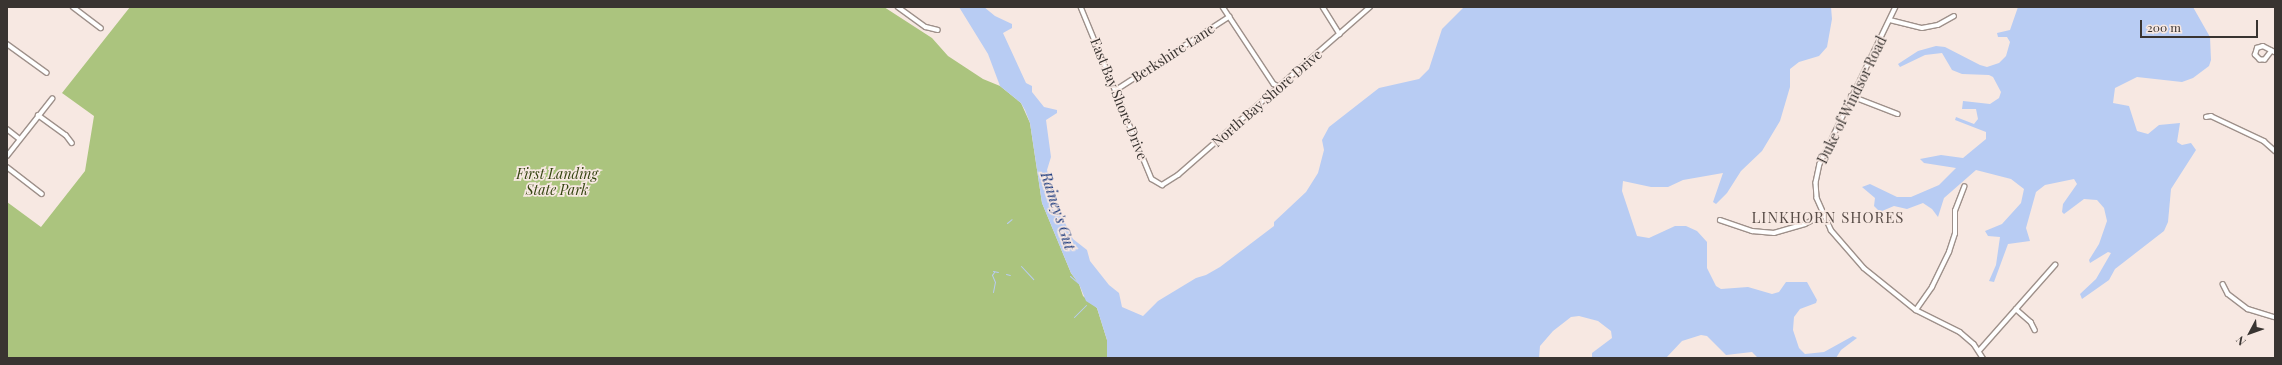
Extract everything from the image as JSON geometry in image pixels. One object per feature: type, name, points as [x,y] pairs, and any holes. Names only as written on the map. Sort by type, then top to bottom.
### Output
[{"type":"street","points":[[73,7],[101,28]]},
{"type":"street","points":[[898,7],[926,27],[938,30]]},
{"type":"street","name":"East Bay Shore Drive","points":[[1081,7],[1152,179],[1162,185]]},
{"type":"street","points":[[1223,7],[1270,79],[1278,86]]},
{"type":"street","points":[[1323,7],[1340,34]]},
{"type":"street","name":"North Bay Shore Drive","points":[[1162,185],[1178,175],[1370,7]]},
{"type":"street","name":"Duke of Windsor Road","points":[[1896,7],[1852,96],[1818,170],[1816,191],[1823,215],[1852,256],[1916,310],[1960,332],[1979,351],[1983,358]]},
{"type":"street","points":[[1890,20],[1922,28],[1938,25],[1954,16]]},
{"type":"street","name":"Berkshire Lane","points":[[1116,90],[1229,17]]},
{"type":"street","points":[[7,44],[47,73]]},
{"type":"street","points":[[2265,46],[2273,52],[2268,59],[2263,61],[2256,57],[2257,48],[2265,46]]},
{"type":"street","points":[[1852,96],[1898,114]]},
{"type":"street","points":[[7,156],[52,99]]},
{"type":"street","points":[[38,115],[66,135],[72,144]]},
{"type":"street","points":[[2206,117],[2212,116],[2264,141],[2275,151]]},
{"type":"street","points":[[7,129],[20,139]]},
{"type":"street","points":[[7,167],[42,194]]},
{"type":"street","points":[[1916,310],[1949,252],[1955,234],[1955,211],[1964,187]]},
{"type":"street","points":[[1720,220],[1752,231],[1774,233],[1805,224],[1823,215]]},
{"type":"street","points":[[1979,351],[2055,265]]},
{"type":"street","points":[[2223,284],[2228,294],[2248,309],[2275,317]]},
{"type":"street","points":[[2016,309],[2031,322],[2036,330]]},
{"type":"green space","name":"First Landing State Park","points":[[130,7],[884,7],[932,38],[948,56],[983,79],[1000,86],[1021,103],[1030,123],[1042,203],[1071,273],[1079,284],[1083,296],[1097,308],[1107,340],[1107,358],[7,358],[7,202],[41,227],[85,171],[94,116],[62,93]]},
{"type":"water","name":"Rainey's Gut","points":[[959,7],[984,7],[995,16],[1012,24],[1012,28],[1003,33],[1026,83],[1032,86],[1032,92],[1044,107],[1057,110],[1057,113],[1046,120],[1051,157],[1047,170],[1055,203],[1073,239],[1087,250],[1090,261],[1109,285],[1119,293],[1122,307],[1143,316],[1158,301],[1196,278],[1206,275],[1220,267],[1274,226],[1274,222],[1306,192],[1318,173],[1324,150],[1322,140],[1329,127],[1379,88],[1419,79],[1429,69],[1442,29],[1464,7],[1831,7],[1832,19],[1827,47],[1819,56],[1799,62],[1790,69],[1790,87],[1780,121],[1762,151],[1741,171],[1727,193],[1716,204],[1713,202],[1723,173],[1683,180],[1668,187],[1651,187],[1623,181],[1622,191],[1637,236],[1649,238],[1675,226],[1686,226],[1697,231],[1707,242],[1707,268],[1716,286],[1721,289],[1748,287],[1772,294],[1779,292],[1786,282],[1807,282],[1817,300],[1816,303],[1800,309],[1794,317],[1793,330],[1799,348],[1805,354],[1824,352],[1853,336],[1857,338],[1841,350],[1836,358],[1758,358],[1752,352],[1726,355],[1707,336],[1701,335],[1682,341],[1666,358],[1592,358],[1592,353],[1612,338],[1611,331],[1598,321],[1579,316],[1571,317],[1553,331],[1540,346],[1539,358],[1107,358],[1107,340],[1097,308],[1086,301],[1079,284],[1071,273],[1042,203],[1030,123],[1025,110],[1021,103],[1000,86],[988,54]]},
{"type":"water","points":[[2018,7],[2193,7],[2210,37],[2211,60],[2209,66],[2193,78],[2182,82],[2137,77],[2115,88],[2113,103],[2129,106],[2137,131],[2148,134],[2159,125],[2180,123],[2177,142],[2182,145],[2191,143],[2196,150],[2171,189],[2168,222],[2164,231],[2115,269],[2109,280],[2082,299],[2080,294],[2096,279],[2111,253],[2108,252],[2090,263],[2089,260],[2099,244],[2107,221],[2104,208],[2097,200],[2084,199],[2064,214],[2062,212],[2063,204],[2077,184],[2074,179],[2045,185],[2036,192],[2026,228],[2030,241],[2008,244],[1994,282],[1989,281],[1996,265],[2000,237],[1988,236],[1985,231],[2002,224],[2021,203],[2024,189],[2011,179],[1976,170],[1944,198],[1938,217],[1932,209],[1923,203],[1907,209],[1894,206],[1882,211],[1878,210],[1874,206],[1875,198],[1862,187],[1870,184],[1897,197],[1911,197],[1939,185],[1956,168],[1924,163],[1920,159],[1941,155],[1963,158],[1986,139],[1986,132],[1955,120],[1956,117],[1974,124],[1978,119],[1976,109],[1962,109],[1963,101],[1990,104],[1999,98],[2001,92],[1993,77],[1989,75],[1962,74],[1952,70],[1942,53],[1925,55],[1900,67],[1898,64],[1918,51],[1936,46],[1945,47],[1980,65],[1987,67],[1999,63],[2006,56],[2010,42],[2007,37],[1998,37],[1997,33],[2010,30]]},
{"type":"waterway","points":[[1007,223],[1012,219]]},
{"type":"waterway","points":[[1021,266],[1033,279]]},
{"type":"waterway","points":[[993,271],[998,272]]},
{"type":"waterway","points":[[993,292],[995,282],[992,275],[994,272]]},
{"type":"waterway","points":[[1006,274],[1010,275]]},
{"type":"waterway","points":[[1070,276],[1078,283]]},
{"type":"waterway","points":[[1074,317],[1086,305]]},
{"type":"district","name":"LINKHORN SHORES","points":[[1828,218]]}]
